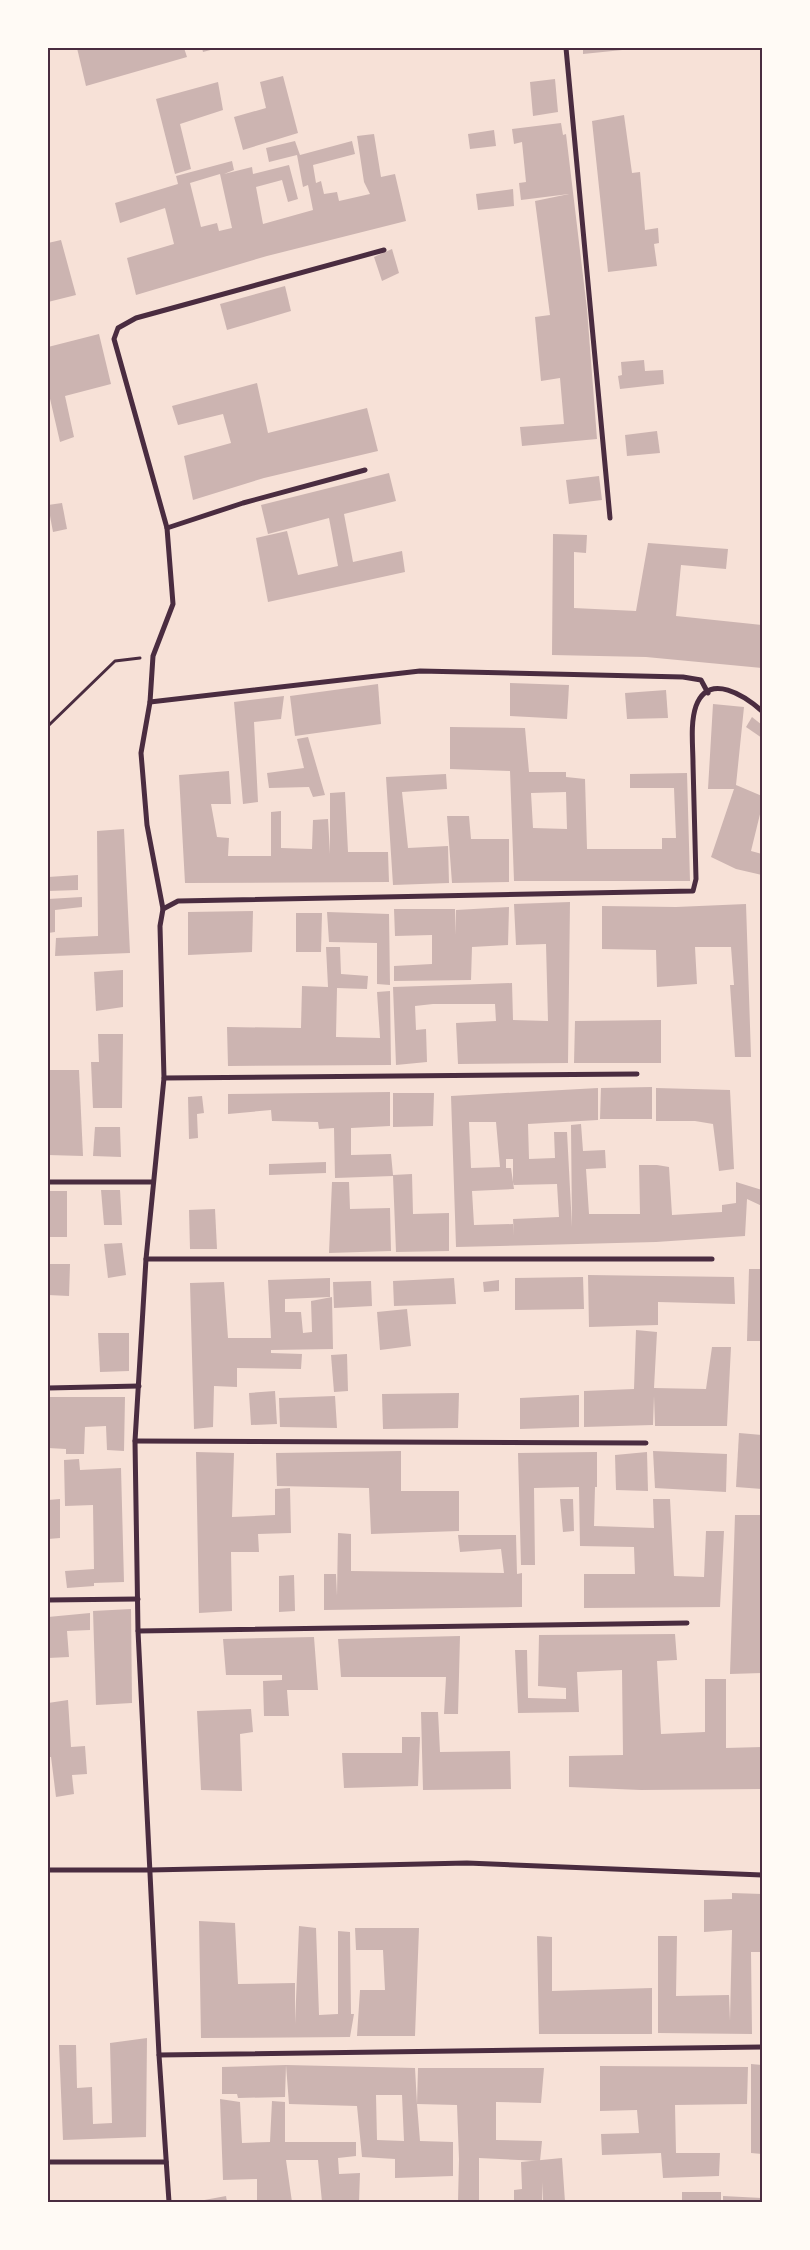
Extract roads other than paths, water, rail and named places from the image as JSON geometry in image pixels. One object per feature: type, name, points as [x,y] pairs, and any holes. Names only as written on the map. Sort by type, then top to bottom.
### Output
[{"type":"street","points":[[566,48],[610,518]]},
{"type":"street","points":[[169,2202],[159,2055],[138,1631],[136,1442],[146,1259],[164,1078],[160,926],[163,910],[147,825],[141,753],[150,702],[153,656],[173,604],[167,528],[114,339],[118,328],[136,318],[384,250]]},
{"type":"street","points":[[167,528],[243,503],[365,470]]},
{"type":"street","points":[[150,702],[420,671],[683,677],[701,680],[708,693]]},
{"type":"street","points":[[163,910],[178,901],[692,891],[696,879],[693,736],[695,707],[708,693],[716,690],[729,690],[743,695],[762,711]]},
{"type":"street","points":[[164,1078],[637,1074]]},
{"type":"street","points":[[48,1182],[154,1182]]},
{"type":"street","points":[[146,1259],[712,1259]]},
{"type":"street","points":[[48,1388],[139,1386]]},
{"type":"street","points":[[136,1442],[646,1443]]},
{"type":"street","points":[[48,1600],[138,1599]]},
{"type":"street","points":[[138,1631],[687,1623]]},
{"type":"street","points":[[48,1870],[150,1870],[467,1863],[762,1876]]},
{"type":"street","points":[[159,2055],[762,2047]]},
{"type":"street","points":[[48,2162],[166,2162]]}]
